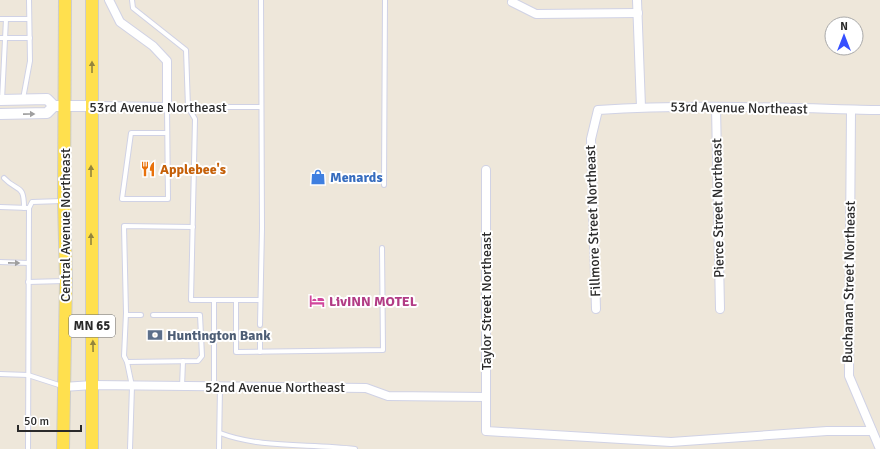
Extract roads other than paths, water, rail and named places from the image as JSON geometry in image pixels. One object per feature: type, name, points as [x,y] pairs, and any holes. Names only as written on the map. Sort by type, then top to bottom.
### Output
[{"type":"main road","name":"Central Avenue Northeast","points":[[63,449],[66,281],[59,106],[65,0]]},
{"type":"main road","name":"Central Avenue Northeast","points":[[92,0],[92,449]]},
{"type":"street","points":[[109,0],[120,22],[153,46],[167,61],[167,107]]},
{"type":"street","points":[[637,0],[641,107]]},
{"type":"street","points":[[512,2],[536,14],[638,12]]},
{"type":"street","name":"53rd Avenue Northeast","points":[[1,100],[47,99],[59,106],[167,107]]},
{"type":"street","name":"53rd Avenue Northeast","points":[[0,114],[47,113],[59,106]]},
{"type":"street","name":"53rd Avenue Northeast","points":[[598,110],[641,107],[880,110]]},
{"type":"street","name":"Pierce Street Northeast","points":[[716,107],[720,309]]},
{"type":"street","name":"Fillmore Street Northeast","points":[[596,309],[591,139],[598,110]]},
{"type":"street","name":"Buchanan Street Northeast","points":[[851,110],[849,376],[879,447]]},
{"type":"street","name":"Taylor Street Northeast","points":[[486,170],[486,431],[671,442],[827,431],[872,431]]},
{"type":"street","name":"52nd Avenue Northeast","points":[[63,387],[93,385],[366,388],[388,396],[486,397]]},
{"type":"lane","points":[[23,99],[30,61],[29,0]]},
{"type":"lane","points":[[132,0],[133,8],[186,50],[188,108],[195,119],[192,300],[260,300]]},
{"type":"lane","points":[[260,325],[262,228],[261,0]]},
{"type":"lane","points":[[384,185],[385,0]]},
{"type":"lane","points":[[0,19],[29,19]]},
{"type":"lane","points":[[1,100],[2,38],[6,19]]},
{"type":"lane","points":[[2,38],[30,38]]},
{"type":"lane","points":[[167,107],[168,199],[122,199],[131,133],[167,133]]},
{"type":"lane","name":"53rd Avenue Northeast","points":[[167,107],[261,107]]},
{"type":"lane","points":[[4,178],[10,184],[20,189],[24,195],[26,208],[28,263],[28,449]]},
{"type":"lane","points":[[0,207],[26,208],[32,202],[64,201]]},
{"type":"lane","points":[[130,449],[132,386],[127,362],[124,356],[126,315],[124,226],[193,227]]},
{"type":"lane","points":[[236,300],[236,352],[383,350],[382,248]]},
{"type":"lane","points":[[0,262],[28,263]]},
{"type":"lane","points":[[28,282],[66,281]]},
{"type":"lane","points":[[214,300],[220,433],[219,449]]},
{"type":"lane","points":[[126,315],[141,315]]},
{"type":"lane","points":[[127,362],[198,361],[202,356],[200,315],[153,315]]},
{"type":"lane","points":[[260,339],[260,352]]},
{"type":"lane","points":[[182,387],[183,361]]},
{"type":"lane","points":[[0,374],[28,375],[63,387]]},
{"type":"lane","points":[[220,433],[250,442],[287,447],[330,446],[355,449]]},
{"type":"lane","points":[[266,444],[266,449]]},
{"type":"place","name":"Applebee's","points":[[148,169]]},
{"type":"place","name":"Menards","points":[[318,177]]},
{"type":"place","name":"LivINN MOTEL","points":[[317,301]]},
{"type":"place","name":"Huntington Bank","points":[[155,335]]}]
